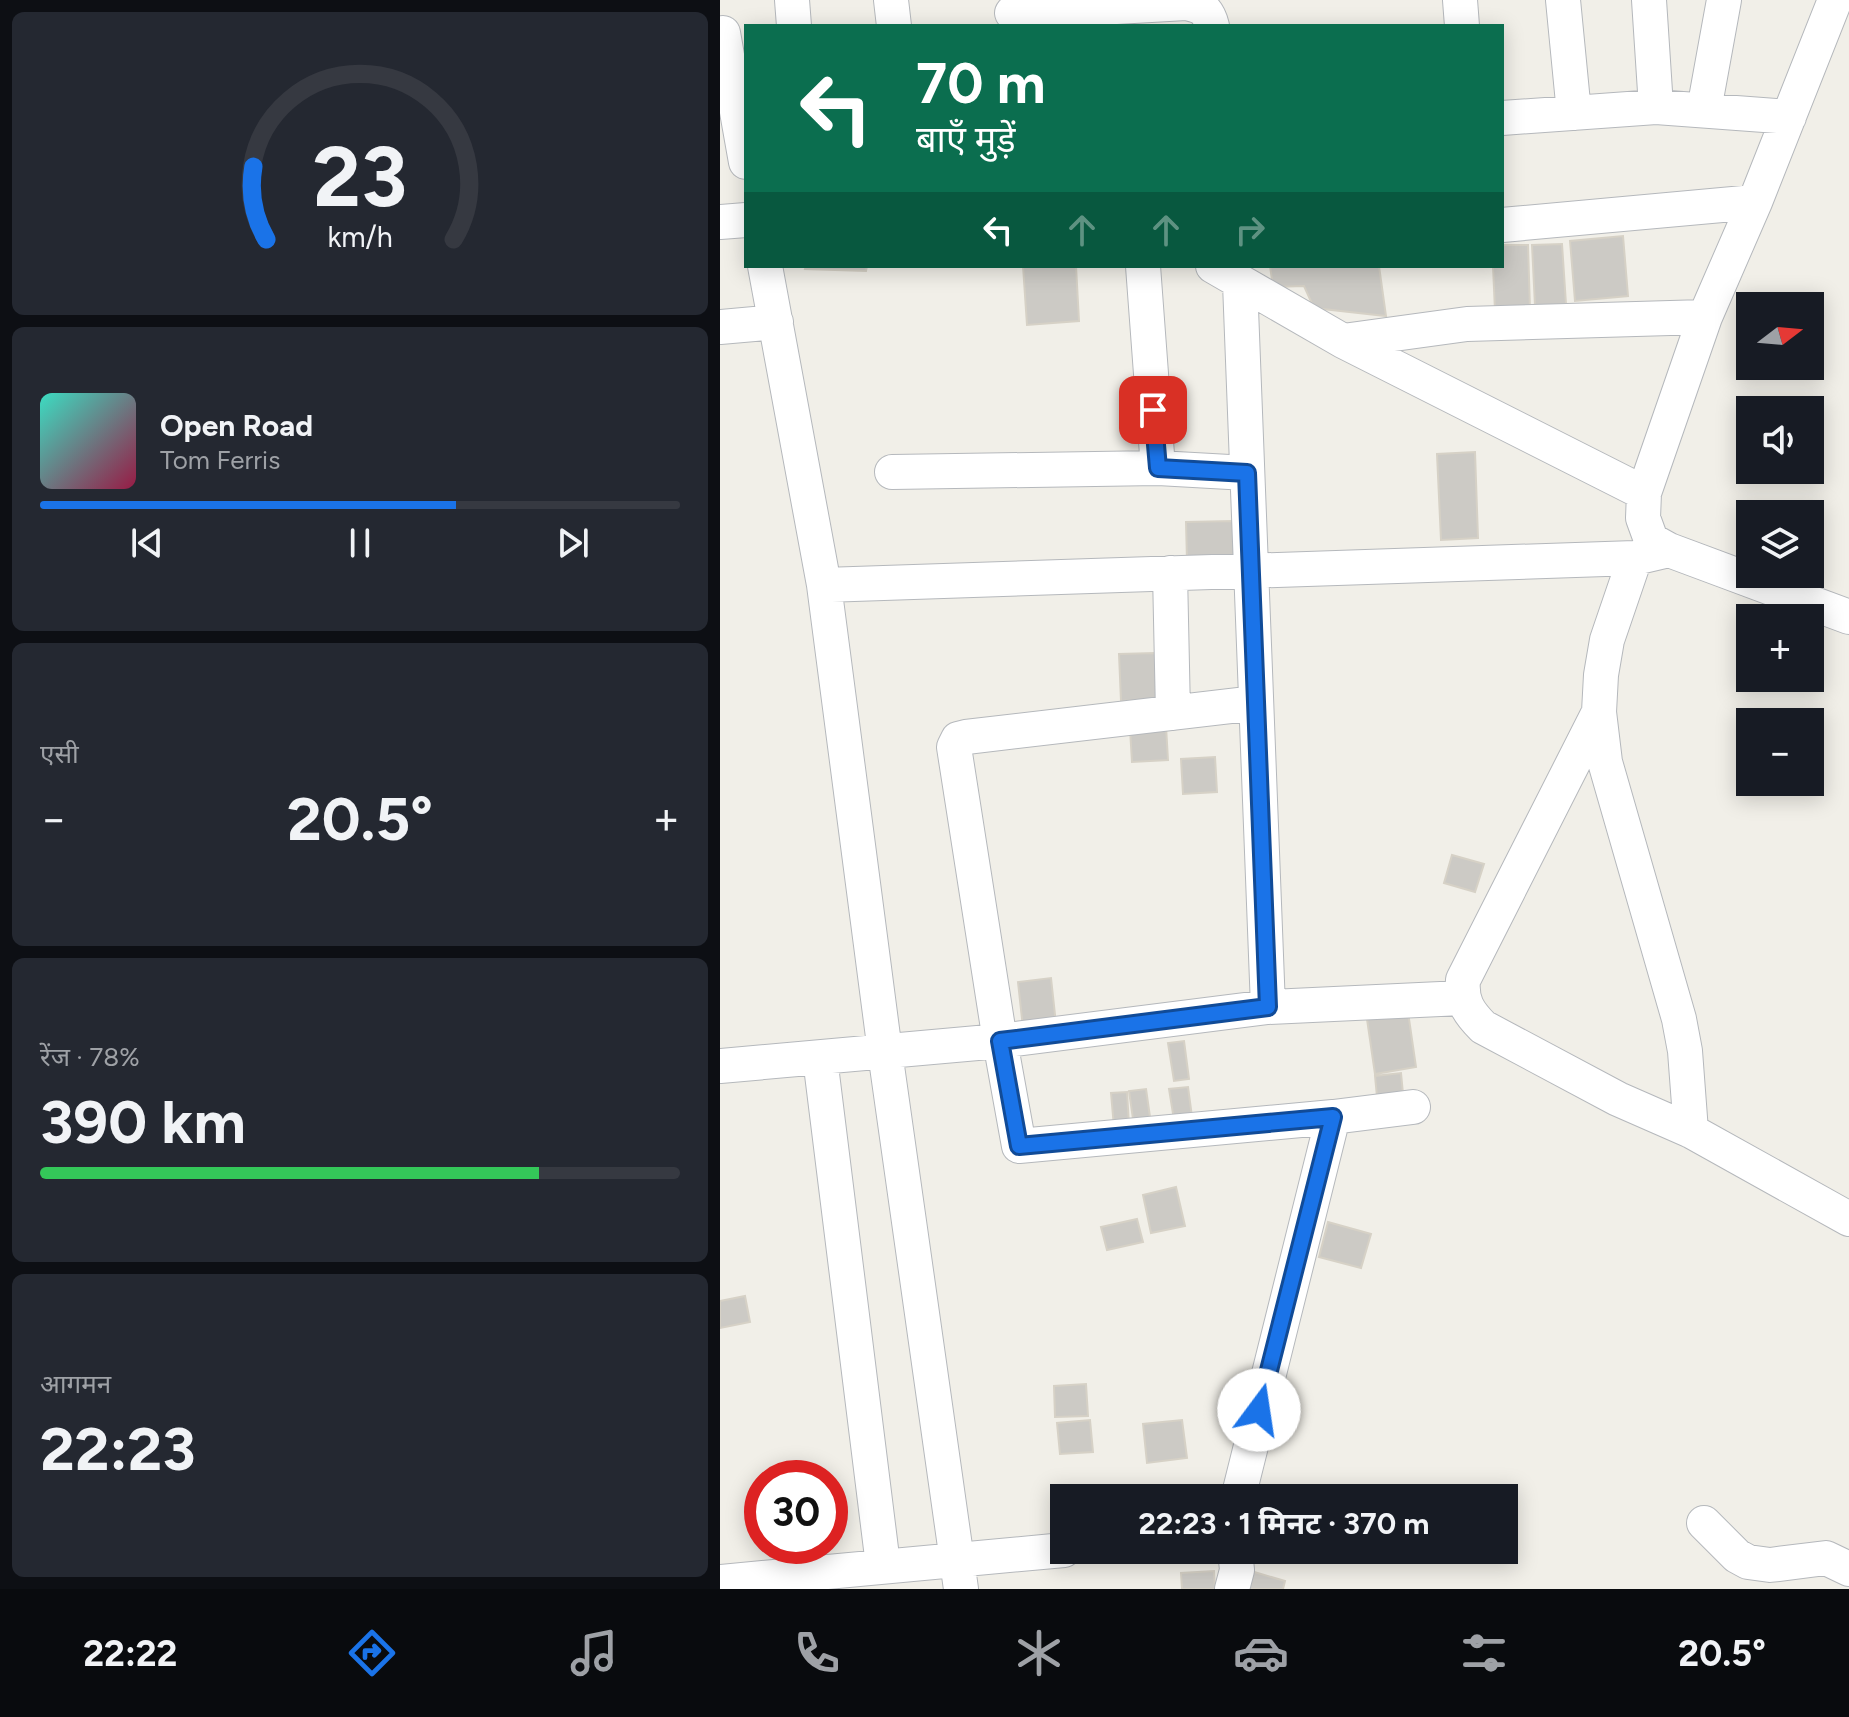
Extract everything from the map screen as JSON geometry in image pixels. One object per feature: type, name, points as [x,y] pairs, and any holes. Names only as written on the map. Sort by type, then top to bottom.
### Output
[{"type":"street","points":[[792,0],[794,24]]},
{"type":"street","points":[[891,0],[894,24]]},
{"type":"street","points":[[1460,0],[1462,24]]},
{"type":"street","points":[[1563,0],[1574,113]]},
{"type":"street","points":[[1649,0],[1656,107]]},
{"type":"street","points":[[1704,110],[1724,0]]},
{"type":"street","points":[[1835,0],[1755,202],[1705,317],[1644,493],[1643,518],[1651,540],[1669,550],[1849,617]]},
{"type":"street","points":[[1012,13],[1186,3],[1200,5],[1209,14],[1212,24]]},
{"type":"street","points":[[730,36],[744,146]]},
{"type":"street","points":[[1504,118],[1656,107],[1789,117]]},
{"type":"street","points":[[1504,225],[1755,202]]},
{"type":"street","points":[[720,222],[744,220]]},
{"type":"street","points":[[765,268],[824,585],[958,1574]]},
{"type":"street","points":[[1143,268],[1158,468]]},
{"type":"street","points":[[1226,274],[1343,341],[1644,493]]},
{"type":"street","points":[[1226,274],[1247,473],[1268,1007]]},
{"type":"street","points":[[1343,341],[1467,324],[1705,317]]},
{"type":"street","points":[[720,327],[776,322]]},
{"type":"street","points":[[892,472],[1158,468],[1247,473]]},
{"type":"street","points":[[824,585],[1635,558],[1669,550]]},
{"type":"street","points":[[1635,558],[1607,640],[1599,712],[1605,762],[1679,1019],[1685,1051],[1691,1131]]},
{"type":"street","points":[[1170,573],[1173,713]]},
{"type":"street","points":[[1256,703],[958,739],[954,758],[1019,1146],[1413,1107]]},
{"type":"street","points":[[1599,712],[1463,980],[1462,998],[1483,1027],[1618,1099],[1691,1131],[1849,1219]]},
{"type":"street","points":[[720,1066],[1000,1041],[1268,1007],[1462,998]]},
{"type":"street","points":[[820,1058],[862,1574]]},
{"type":"street","points":[[1241,1484],[1333,1117]]},
{"type":"street","points":[[1704,1523],[1737,1556],[1748,1562],[1770,1565],[1826,1558],[1849,1569]]},
{"type":"street","points":[[742,1583],[862,1574],[958,1574],[1050,1553]]},
{"type":"street","points":[[1232,1589],[1236,1564]]},
{"type":"building","points":[[1623,236],[1628,296],[1575,301],[1570,241]]},
{"type":"building","points":[[1562,244],[1566,304],[1535,306],[1532,245]]},
{"type":"building","points":[[1504,245],[1528,245],[1530,310],[1495,311],[1493,268],[1504,268]]},
{"type":"building","points":[[805,268],[867,268],[866,271]]},
{"type":"building","points":[[1023,268],[1076,268],[1079,321],[1027,325]]},
{"type":"building","points":[[1270,268],[1379,268],[1386,316],[1314,308],[1304,286],[1273,287]]},
{"type":"building","points":[[1475,452],[1478,538],[1441,540],[1437,454]]},
{"type":"building","points":[[1233,521],[1235,560],[1187,561],[1186,522]]},
{"type":"building","points":[[1155,653],[1157,699],[1121,701],[1119,654]]},
{"type":"building","points":[[1166,726],[1168,760],[1132,762],[1130,729]]},
{"type":"building","points":[[1215,757],[1217,792],[1183,794],[1181,759]]},
{"type":"building","points":[[1452,855],[1484,864],[1475,892],[1444,883]]},
{"type":"building","points":[[1051,978],[1056,1024],[1023,1028],[1018,982]]},
{"type":"building","points":[[1408,1012],[1416,1067],[1375,1074],[1367,1019]]},
{"type":"building","points":[[1184,1041],[1189,1079],[1174,1081],[1168,1043]]},
{"type":"building","points":[[1401,1073],[1404,1104],[1378,1107],[1375,1076]]},
{"type":"building","points":[[1188,1087],[1193,1124],[1175,1126],[1169,1089]]},
{"type":"building","points":[[1146,1089],[1151,1124],[1134,1126],[1129,1091]]},
{"type":"building","points":[[1127,1092],[1129,1125],[1114,1127],[1111,1093]]},
{"type":"building","points":[[1176,1187],[1185,1226],[1151,1233],[1143,1195]]},
{"type":"building","points":[[1137,1219],[1143,1242],[1107,1250],[1101,1227]]},
{"type":"building","points":[[1328,1222],[1371,1234],[1361,1268],[1319,1257]]},
{"type":"building","points":[[745,1296],[750,1322],[720,1328],[720,1301]]},
{"type":"building","points":[[1086,1384],[1088,1416],[1055,1417],[1054,1386]]},
{"type":"building","points":[[1229,1391],[1256,1392],[1254,1426],[1228,1425]]},
{"type":"building","points":[[1090,1420],[1093,1452],[1060,1454],[1057,1423]]},
{"type":"building","points":[[1182,1420],[1187,1458],[1147,1463],[1143,1424]]},
{"type":"building","points":[[1214,1571],[1215,1589],[1182,1589],[1181,1573]]},
{"type":"building","points":[[1251,1571],[1285,1581],[1283,1589],[1246,1589]]},
{"type":"route","points":[[1153,410],[1158,468],[1247,473],[1268,1007],[1000,1041],[1019,1146],[1333,1117],[1259,1410]]}]
